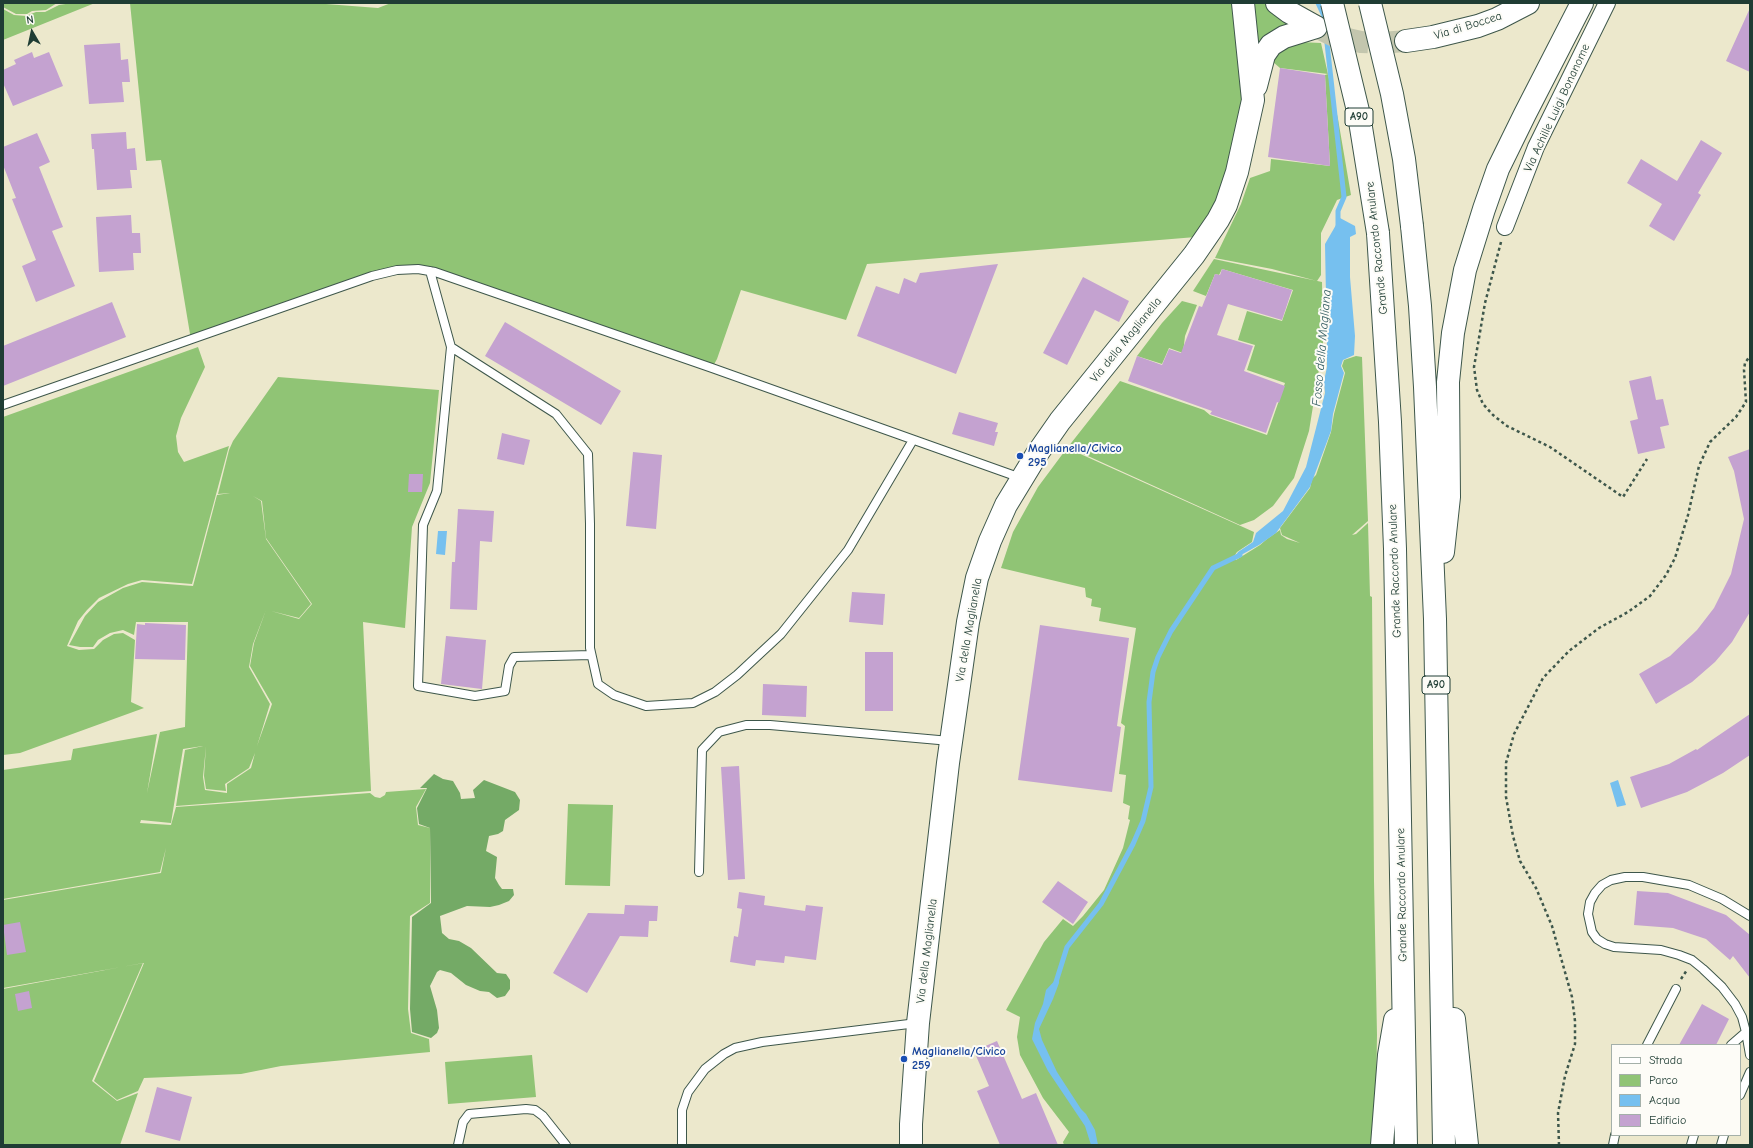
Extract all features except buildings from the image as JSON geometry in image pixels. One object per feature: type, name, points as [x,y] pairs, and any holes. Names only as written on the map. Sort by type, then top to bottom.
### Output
[{"type":"main road","name":"Via della Maglianella","points":[[911,1145],[911,1124],[918,1023],[951,742],[968,622],[977,578],[990,541],[1006,504],[1021,478],[1060,421],[1194,255],[1218,220],[1233,188],[1253,100],[1243,3]]},
{"type":"main road","points":[[1253,100],[1264,55],[1271,45],[1284,37],[1316,28],[1277,3]]},
{"type":"main road","name":"Grande Raccordo Anulare","points":[[1332,3],[1359,115],[1378,233],[1390,414],[1395,548],[1406,1145]]},
{"type":"main road","name":"A90","points":[[1370,3],[1383,50],[1404,159],[1420,306],[1425,380],[1435,619],[1444,1145]]},
{"type":"main road","name":"Via di Boccea","points":[[1406,41],[1478,26],[1502,17],[1528,3]]},
{"type":"main road","points":[[1435,619],[1450,498],[1448,382],[1453,333],[1465,270],[1498,169],[1582,3]]},
{"type":"main road","points":[[1441,965],[1455,1022],[1467,1145]]},
{"type":"main road","points":[[1382,1145],[1391,1038],[1404,991]]},
{"type":"street","name":"Via Achille Luigi Bonanome","points":[[1505,227],[1536,147],[1607,3]]},
{"type":"lane","points":[[3,405],[372,276],[397,270],[418,269],[430,271],[704,365],[1021,478]]},
{"type":"lane","points":[[430,271],[451,347],[437,491],[423,525],[418,686],[475,696],[505,691],[509,666],[514,657],[591,656]]},
{"type":"lane","points":[[451,347],[556,414],[588,454],[591,656],[598,684],[614,695],[646,706],[693,703],[715,692],[737,675],[781,634],[844,556],[913,440]]},
{"type":"lane","points":[[699,872],[702,750],[719,732],[746,725],[770,725],[951,742]]},
{"type":"lane","points":[[1750,916],[1706,891],[1668,881],[1625,877],[1611,880],[1602,885],[1590,902],[1588,914],[1589,923],[1597,939],[1614,947],[1661,950],[1692,960],[1722,987],[1735,1004],[1742,1017],[1750,1055]]},
{"type":"lane","points":[[1648,1044],[1676,989]]},
{"type":"lane","points":[[682,1145],[682,1110],[688,1092],[705,1069],[724,1054],[735,1048],[762,1042],[918,1023]]},
{"type":"lane","points":[[1732,1044],[1746,1032]]},
{"type":"lane","points":[[1741,1093],[1750,1072]]},
{"type":"lane","points":[[458,1145],[464,1120],[470,1114],[526,1109],[535,1110],[544,1116],[566,1145]]},
{"type":"path","points":[[1505,227],[1485,303],[1474,367],[1477,390],[1483,404],[1493,415],[1507,426],[1550,447],[1623,497],[1647,459]]},
{"type":"path","points":[[1559,1145],[1558,1113],[1565,1076],[1574,1044],[1575,1021],[1572,997],[1552,926],[1536,888],[1520,861],[1513,836],[1506,797],[1506,763],[1514,734],[1543,678],[1569,652],[1599,628],[1628,612],[1650,596],[1666,575],[1675,558],[1688,515],[1700,466],[1710,442],[1736,416],[1746,402],[1744,370],[1750,356]]},
{"type":"path","points":[[1676,989],[1692,960]]},
{"type":"green space","points":[[3,3],[57,3],[46,10],[32,11],[27,14],[16,14],[3,7]]},
{"type":"green space","points":[[72,3],[95,3],[3,40],[3,9],[14,15],[26,16],[36,12],[45,12],[59,5]]},
{"type":"green space","points":[[130,3],[313,3],[378,8],[391,3],[1237,3],[1249,118],[1208,236],[867,264],[846,320],[741,290],[717,359],[712,368],[430,271],[387,272],[191,340],[161,160],[146,161]]},
{"type":"green space","points":[[1253,3],[1266,3],[1290,23],[1257,42]]},
{"type":"green space","points":[[1300,42],[1321,43],[1328,74],[1280,68],[1273,62],[1276,52]]},
{"type":"green space","points":[[1328,74],[1338,119],[1351,195],[1337,200],[1321,233],[1321,275],[1317,281],[1272,269],[1215,258],[1241,204],[1250,178],[1270,171],[1271,159],[1330,166],[1325,75]]},
{"type":"green space","points":[[1214,259],[1322,282],[1323,344],[1309,431],[1294,478],[1273,506],[1254,520],[1240,525],[1068,447],[1120,381],[1204,410],[1210,415],[1267,435],[1285,383],[1247,370],[1255,345],[1238,340],[1247,311],[1282,321],[1293,290],[1222,269],[1219,275],[1215,274],[1206,296],[1193,291]]},
{"type":"green space","points":[[1182,301],[1197,305],[1185,336],[1183,353],[1169,348],[1162,364],[1137,356],[1162,323]]},
{"type":"green space","points":[[198,347],[205,367],[181,418],[176,436],[178,452],[184,462],[229,446],[192,584],[142,580],[128,584],[99,598],[78,621],[67,646],[79,650],[94,649],[103,640],[114,634],[123,633],[135,640],[131,702],[144,708],[20,753],[3,755],[3,417]]},
{"type":"green space","points":[[1356,356],[1362,357],[1368,521],[1352,535],[1356,534],[1368,523],[1370,596],[1372,597],[1374,881],[1377,1035],[1376,1097],[1372,1145],[1064,1145],[1063,1142],[1069,1132],[1043,1098],[1020,1055],[1017,1037],[1020,1017],[1006,1010],[1044,942],[1063,919],[1073,926],[1104,890],[1123,848],[1130,820],[1128,819],[1130,806],[1123,803],[1126,775],[1119,774],[1125,726],[1121,723],[1136,628],[1099,621],[1101,608],[1091,606],[1092,599],[1086,597],[1085,588],[1001,568],[1013,532],[1038,487],[1067,448],[1254,532],[1252,542],[1237,552],[1233,558],[1236,560],[1280,530],[1281,535],[1287,539],[1300,543],[1282,535],[1280,528],[1310,488],[1312,479],[1316,475],[1331,432],[1334,414],[1345,373],[1342,366],[1344,360]]},
{"type":"green space","points":[[278,377],[439,390],[430,483],[412,527],[405,628],[363,622],[371,791],[176,806],[185,750],[203,746],[183,749],[171,823],[141,820],[140,823],[171,825],[176,807],[370,793],[375,797],[380,798],[385,795],[386,792],[426,789],[416,807],[418,825],[430,828],[430,903],[410,916],[408,1009],[411,1033],[429,1039],[430,1052],[281,1066],[241,1074],[144,1078],[138,1091],[117,1100],[94,1081],[144,963],[3,988],[3,900],[161,873],[166,848],[160,872],[3,899],[3,770],[71,760],[73,749],[157,734],[147,793],[160,732],[185,727],[188,622],[136,622],[134,635],[123,630],[110,633],[98,640],[93,647],[69,645],[85,616],[98,602],[123,588],[142,582],[193,586],[217,495],[230,493],[218,494],[229,450],[233,441]],"holes":[[[253,496],[262,501],[266,538],[312,604],[299,619],[271,611],[299,618],[311,604],[266,539],[261,501]],[[266,610],[254,643],[250,666],[272,704],[257,746],[270,704],[249,667],[253,644]],[[206,746],[204,776],[206,789],[226,791],[225,784],[249,768],[255,753],[251,768],[227,784],[227,793],[205,790],[203,777]]]},
{"type":"green space","points":[[434,774],[443,779],[453,781],[460,793],[461,799],[475,798],[473,790],[484,780],[515,792],[520,800],[519,810],[505,820],[503,831],[489,836],[486,851],[497,857],[495,878],[499,885],[502,889],[513,889],[514,895],[509,901],[499,905],[490,907],[467,906],[440,916],[442,933],[449,939],[459,941],[471,948],[497,973],[506,974],[510,980],[510,989],[505,996],[497,998],[489,992],[480,991],[466,985],[451,973],[440,970],[437,972],[430,986],[437,1010],[439,1028],[437,1033],[431,1038],[412,1032],[410,1009],[412,917],[431,903],[430,828],[419,824],[417,808],[427,788],[420,788]]},
{"type":"green space","points":[[568,804],[613,805],[610,886],[565,885]]},
{"type":"green space","points":[[143,963],[92,1081],[117,1101],[138,1093],[120,1145],[3,1145],[3,989]]},
{"type":"green space","points":[[532,1055],[536,1097],[448,1104],[445,1062]]},
{"type":"water","points":[[1340,218],[1355,226],[1356,234],[1350,237],[1350,277],[1355,336],[1354,355],[1343,360],[1341,366],[1344,373],[1333,414],[1331,431],[1310,487],[1276,533],[1259,545],[1234,559],[1238,552],[1253,542],[1256,533],[1283,511],[1306,467],[1325,393],[1324,381],[1327,367],[1327,350],[1325,244]]},
{"type":"water","points":[[438,531],[447,531],[445,555],[436,554]]},
{"type":"water","points":[[1618,780],[1626,805],[1617,807],[1610,783]]},
{"type":"water","points":[[1059,976],[1059,983],[1053,999],[1039,1029],[1042,1040],[1057,1072],[1081,1109],[1086,1114],[1095,1130],[1098,1145],[1091,1145],[1085,1126],[1048,1071],[1032,1039],[1035,1023],[1043,1004],[1046,990]]},
{"type":"waterway","name":"Fosso della Magliana","points":[[1318,3],[1324,16],[1344,197],[1338,211],[1338,227]]},
{"type":"waterway","name":"Fosso della Magliana","points":[[1056,982],[1067,947],[1101,904],[1133,844],[1143,821],[1151,787],[1149,702],[1153,672],[1158,657],[1171,631],[1213,568],[1240,555]]},
{"type":"tunnel","points":[[1316,27],[1334,36],[1361,42],[1381,43],[1406,41]]},
{"type":"place","name":"Maglianella/Civico 295","points":[[1020,456]]},
{"type":"place","name":"Maglianella/Civico 259","points":[[904,1059]]}]
